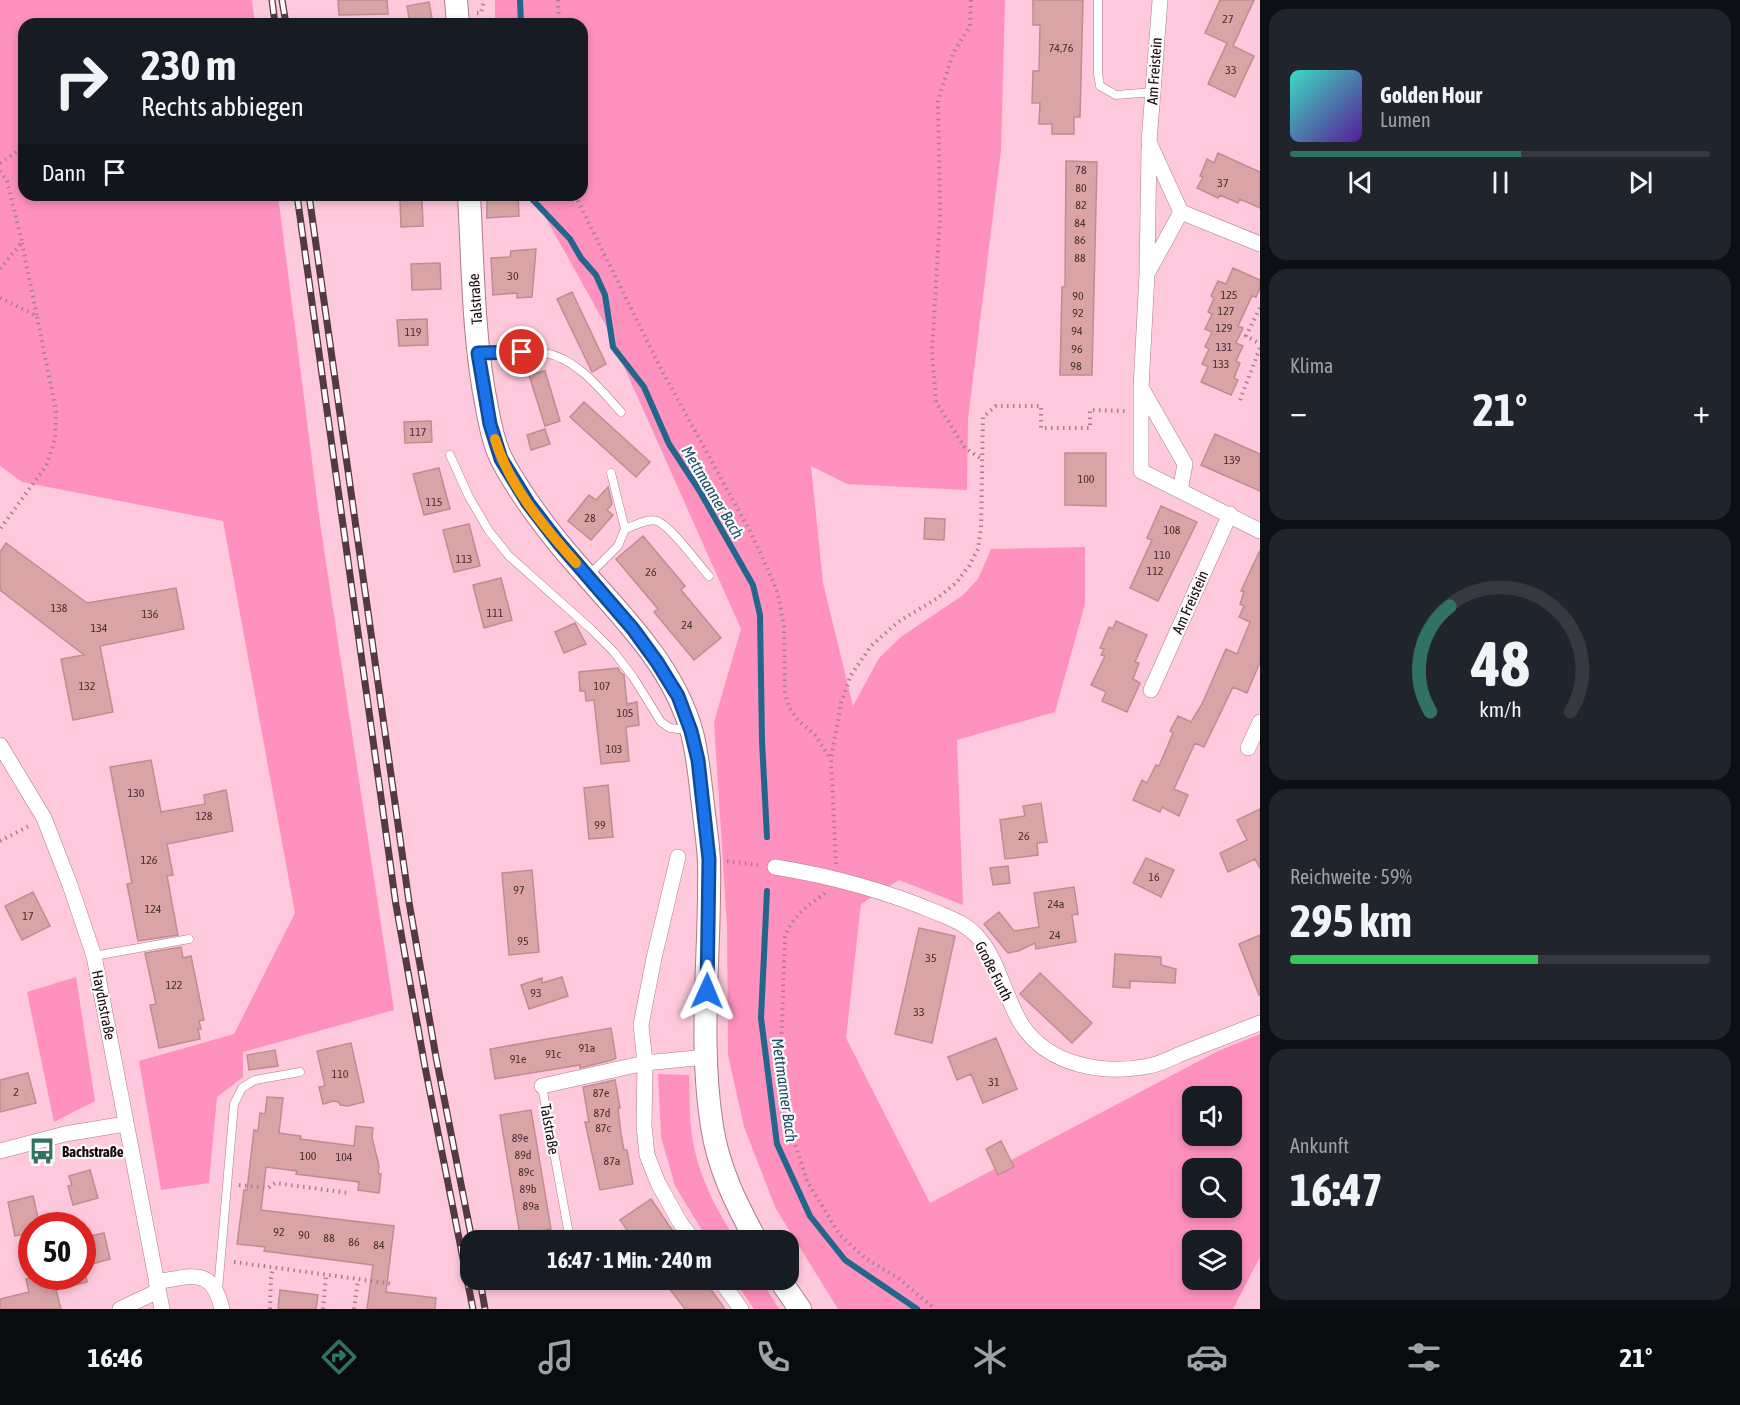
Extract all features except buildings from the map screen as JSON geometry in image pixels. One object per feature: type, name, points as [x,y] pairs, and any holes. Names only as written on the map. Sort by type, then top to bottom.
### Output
[{"type":"main road","points":[[456,0],[458,18]]},
{"type":"main road","name":"Talstraße","points":[[469,201],[478,353],[490,424],[501,459],[528,503],[558,542],[633,629],[657,662],[678,696],[691,731],[698,760],[709,859],[706,1057],[712,1126],[724,1174],[738,1209],[750,1230]]},
{"type":"main road","points":[[787,1290],[800,1309]]},
{"type":"street","name":"Am Freistein","points":[[1160,0],[1149,142],[1141,471],[1260,531]]},
{"type":"street","name":"Am Freistein","points":[[1147,274],[1181,212],[1149,142]]},
{"type":"street","points":[[1181,212],[1260,244]]},
{"type":"street","points":[[1142,388],[1185,464],[1180,491]]},
{"type":"street","name":"Am Freistein","points":[[1150,690],[1230,514]]},
{"type":"street","points":[[1248,748],[1260,722]]},
{"type":"street","name":"Haydnstraße","points":[[0,745],[44,818],[94,956],[162,1309]]},
{"type":"street","points":[[678,858],[654,958],[641,1025],[645,1063],[644,1126],[648,1155],[658,1183],[686,1230]]},
{"type":"street","name":"Große Furth","points":[[775,867],[837,879],[911,902],[963,924],[987,949],[1011,1005],[1034,1040],[1052,1053],[1074,1063],[1108,1069],[1150,1066],[1260,1023]]},
{"type":"street","name":"Talstraße","points":[[542,1086],[645,1063],[706,1057]]},
{"type":"street","points":[[0,1151],[65,1134],[125,1124]]},
{"type":"street","points":[[120,1309],[157,1286],[194,1276],[211,1283],[218,1291],[222,1309]]},
{"type":"street","points":[[727,1290],[741,1309]]},
{"type":"lane","points":[[1098,0],[1100,86],[1116,95],[1153,92]]},
{"type":"lane","points":[[478,353],[547,353],[572,364],[621,412]]},
{"type":"lane","points":[[450,455],[469,496],[489,531],[509,556],[614,652],[633,677],[661,722],[670,728],[691,731]]},
{"type":"lane","points":[[588,576],[618,546],[625,529],[611,473]]},
{"type":"lane","points":[[625,529],[649,521],[657,521],[667,528],[709,576]]},
{"type":"lane","points":[[94,956],[189,939]]},
{"type":"lane","points":[[218,1291],[234,1104],[242,1088],[255,1080],[300,1072]]},
{"type":"lane","name":"Talstraße","points":[[542,1086],[568,1230]]},
{"type":"path","points":[[558,0],[559,18]]},
{"type":"path","points":[[971,0],[970,26],[953,53],[938,100],[940,216],[932,352],[936,402],[965,448],[982,459]]},
{"type":"path","points":[[0,163],[18,151]]},
{"type":"path","points":[[0,171],[7,181],[22,242],[56,411],[55,439],[46,466],[0,529]]},
{"type":"path","points":[[578,201],[660,367],[752,535],[773,581],[778,594],[784,627],[785,694],[789,708],[797,719],[815,735],[831,759]]},
{"type":"path","points":[[0,269],[22,242]]},
{"type":"path","points":[[0,298],[37,316]]},
{"type":"path","points":[[1240,400],[1260,346],[1246,336],[1260,308]]},
{"type":"path","points":[[934,1309],[898,1278],[866,1258],[840,1235],[807,1181],[791,1131],[781,1052],[785,937],[789,925],[832,888],[837,879],[831,759],[841,703],[851,675],[871,646],[898,622],[936,599],[956,583],[978,549],[981,528],[983,417],[996,406],[1041,406],[1041,428],[1090,428],[1090,410],[1141,412]]},
{"type":"path","points":[[0,841],[44,818]]},
{"type":"path","points":[[709,859],[775,867]]},
{"type":"path","points":[[250,1185],[268,1188],[275,1183],[349,1193]]},
{"type":"path","points":[[246,1264],[394,1284]]},
{"type":"path","points":[[270,1309],[273,1268]]},
{"type":"path","points":[[323,1309],[326,1275]]},
{"type":"path","points":[[354,1309],[358,1280]]},
{"type":"shaded area","points":[[0,0],[252,0],[254,18],[18,18],[18,201],[279,201],[320,523],[394,1010],[243,1052],[243,1077],[217,1097],[209,1183],[161,1190],[139,1061],[234,1034],[295,913],[223,521],[22,482],[0,466]]},
{"type":"shaded area","points":[[495,0],[1005,0],[1001,150],[968,419],[967,490],[847,484],[811,466],[823,583],[853,706],[879,658],[901,637],[963,595],[978,579],[991,549],[1085,547],[1085,604],[1055,712],[957,740],[963,905],[899,880],[861,904],[846,1038],[930,1203],[1218,1051],[1260,1034],[1260,1257],[1233,1309],[838,1309],[799,1246],[799,1230],[789,1230],[776,1209],[744,1127],[728,1055],[727,926],[714,722],[741,629],[605,324],[536,201],[588,201],[588,18],[495,18]]},
{"type":"shaded area","points":[[76,977],[95,1101],[54,1122],[27,992]]},
{"type":"shaded area","points":[[658,1074],[689,1075],[693,1143],[707,1187],[730,1230],[702,1230],[675,1186],[661,1137]]},
{"type":"shaded area","points":[[741,1290],[767,1290],[779,1309],[754,1309]]},
{"type":"waterway","name":"Mettmanner Bach","points":[[520,0],[521,18]]},
{"type":"waterway","name":"Mettmanner Bach","points":[[534,201],[570,239],[581,258],[596,275],[605,295],[613,347],[644,387],[669,444],[699,490],[753,585],[760,615],[762,741],[767,837]]},
{"type":"waterway","name":"Mettmanner Bach","points":[[767,891],[761,1018],[777,1144],[810,1216],[845,1260],[917,1309]]},
{"type":"railway","points":[[272,0],[274,18]]},
{"type":"railway","points":[[282,0],[285,18]]},
{"type":"railway","points":[[298,201],[396,905],[425,1067],[473,1309]]},
{"type":"railway","points":[[310,201],[409,902],[436,1057],[470,1230]]},
{"type":"railway","points":[[482,1290],[485,1309]]},
{"type":"slow traffic","points":[[495,439],[501,459],[528,503],[576,563]]},
{"type":"place","name":"Bachstraße","points":[[42,1151]]},
{"type":"route","points":[[522,352],[478,353],[490,424],[501,459],[528,503],[558,542],[633,629],[657,662],[678,696],[691,731],[698,760],[709,859],[707,991]]}]
